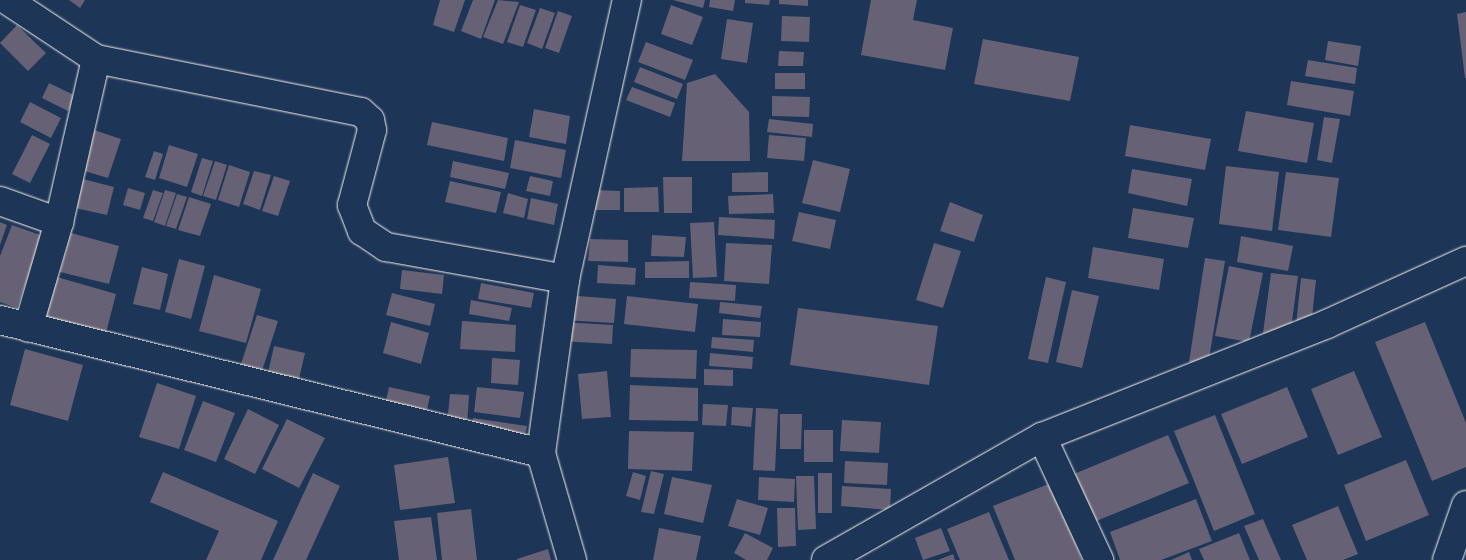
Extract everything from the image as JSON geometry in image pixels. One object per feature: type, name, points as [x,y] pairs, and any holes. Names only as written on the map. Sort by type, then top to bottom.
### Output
[{"type":"street","points":[[7,0],[96,59],[361,112],[370,120],[372,130],[352,206],[362,231],[386,247],[565,279]]},
{"type":"street","points":[[572,560],[542,452],[565,279],[627,0]]},
{"type":"street","points":[[28,328],[59,222],[96,59]]},
{"type":"street","points":[[0,201],[59,222]]},
{"type":"street","points":[[826,560],[1042,437],[1327,324],[1466,261]]},
{"type":"street","points":[[0,320],[542,452]]},
{"type":"street","points":[[1042,437],[1099,560]]},
{"type":"street","points":[[1447,560],[1465,510]]},
{"type":"building","points":[[69,0],[85,0],[80,8]]},
{"type":"building","points":[[440,0],[465,0],[454,32],[433,25]]},
{"type":"building","points":[[473,0],[495,0],[481,39],[461,31]]},
{"type":"building","points":[[498,0],[519,2],[503,44],[483,37]]},
{"type":"building","points":[[673,0],[705,0],[703,8]]},
{"type":"building","points":[[710,0],[735,0],[733,11],[709,7]]},
{"type":"building","points":[[745,0],[770,0],[769,5],[745,3]]},
{"type":"building","points":[[779,0],[808,0],[808,6],[779,4]]},
{"type":"building","points":[[871,0],[917,0],[913,20],[953,28],[945,70],[861,55]]},
{"type":"building","points":[[520,5],[536,10],[523,47],[507,42]]},
{"type":"building","points":[[671,5],[703,17],[692,45],[661,34]]},
{"type":"building","points":[[540,8],[555,13],[542,49],[527,43]]},
{"type":"building","points":[[558,11],[572,16],[559,53],[545,48]]},
{"type":"building","points":[[1466,12],[1466,78],[1465,78],[1457,14]]},
{"type":"building","points":[[782,16],[810,17],[809,42],[781,41]]},
{"type":"building","points":[[727,19],[753,23],[747,63],[721,59]]},
{"type":"building","points":[[17,25],[46,53],[28,71],[0,43]]},
{"type":"building","points":[[983,39],[1079,57],[1070,101],[974,84]]},
{"type":"building","points":[[1328,41],[1361,46],[1358,66],[1325,60]]},
{"type":"building","points":[[646,42],[693,60],[685,80],[638,62]]},
{"type":"building","points":[[779,51],[804,52],[803,66],[778,66]]},
{"type":"building","points":[[1308,60],[1357,68],[1355,84],[1305,76]]},
{"type":"building","points":[[640,67],[683,84],[677,99],[634,82]]},
{"type":"building","points":[[775,73],[805,73],[805,89],[775,89]]},
{"type":"building","points":[[715,74],[749,112],[750,161],[682,161],[687,83]]},
{"type":"building","points":[[1291,81],[1354,91],[1350,116],[1287,105]]},
{"type":"building","points":[[49,83],[76,96],[68,111],[42,98]]},
{"type":"building","points":[[632,87],[675,103],[670,117],[626,100]]},
{"type":"building","points":[[772,96],[810,97],[809,117],[772,116]]},
{"type":"building","points":[[30,102],[61,118],[51,138],[20,122]]},
{"type":"building","points":[[534,109],[570,116],[566,144],[529,137]]},
{"type":"building","points":[[1246,111],[1314,123],[1307,163],[1238,151]]},
{"type":"building","points":[[1324,117],[1340,119],[1332,163],[1317,160]]},
{"type":"building","points":[[769,119],[813,124],[812,137],[767,132]]},
{"type":"building","points":[[432,122],[508,138],[504,161],[427,145]]},
{"type":"building","points":[[1130,125],[1211,139],[1205,170],[1125,156]]},
{"type":"building","points":[[91,129],[121,139],[108,178],[78,169]]},
{"type":"building","points":[[32,135],[50,144],[30,183],[12,174]]},
{"type":"building","points":[[769,135],[806,138],[804,161],[767,158]]},
{"type":"building","points":[[515,140],[566,150],[561,178],[510,168]]},
{"type":"building","points":[[169,145],[198,154],[187,187],[159,178]]},
{"type":"building","points":[[154,151],[163,154],[155,180],[145,177]]},
{"type":"building","points":[[202,158],[213,161],[202,196],[191,192]]},
{"type":"building","points":[[813,160],[850,169],[840,212],[802,203]]},
{"type":"building","points":[[215,161],[227,165],[216,200],[203,196]]},
{"type":"building","points":[[453,161],[509,173],[505,189],[450,177]]},
{"type":"building","points":[[229,165],[250,172],[239,207],[218,200]]},
{"type":"building","points":[[1226,166],[1279,172],[1272,231],[1219,224]]},
{"type":"building","points":[[1132,169],[1192,179],[1187,206],[1128,193]]},
{"type":"building","points":[[254,171],[271,175],[260,210],[243,204]]},
{"type":"building","points":[[768,172],[768,192],[732,192],[732,173]]},
{"type":"building","points":[[1286,172],[1339,178],[1331,237],[1278,230]]},
{"type":"building","points":[[274,176],[290,181],[278,216],[262,211]]},
{"type":"building","points":[[530,176],[553,181],[550,196],[526,191]]},
{"type":"building","points":[[663,177],[692,177],[692,213],[664,213]]},
{"type":"building","points":[[83,179],[114,187],[107,215],[75,208]]},
{"type":"building","points":[[450,181],[501,192],[496,213],[445,202]]},
{"type":"building","points":[[658,187],[659,212],[624,212],[624,188]]},
{"type":"building","points":[[128,188],[145,193],[140,210],[123,205]]},
{"type":"building","points":[[153,190],[163,193],[153,221],[143,218]]},
{"type":"building","points":[[165,190],[176,193],[165,226],[154,222]]},
{"type":"building","points":[[594,190],[620,191],[620,210],[593,210]]},
{"type":"building","points":[[508,193],[528,199],[524,218],[503,213]]},
{"type":"building","points":[[177,194],[187,197],[176,229],[166,226]]},
{"type":"building","points":[[773,194],[774,213],[729,214],[728,196]]},
{"type":"building","points":[[189,197],[211,204],[200,236],[178,230]]},
{"type":"building","points":[[531,198],[558,204],[554,225],[527,219]]},
{"type":"building","points":[[950,202],[983,215],[974,242],[940,231]]},
{"type":"building","points":[[1133,208],[1194,218],[1188,248],[1128,238]]},
{"type":"building","points":[[799,212],[836,220],[830,249],[792,241]]},
{"type":"building","points":[[719,217],[775,220],[774,239],[718,235]]},
{"type":"building","points":[[0,222],[7,225],[0,245]]},
{"type":"building","points":[[714,222],[717,277],[693,278],[690,223]]},
{"type":"building","points":[[12,225],[43,236],[17,308],[0,302],[0,256]]},
{"type":"building","points":[[71,233],[119,246],[109,284],[60,272]]},
{"type":"building","points":[[652,235],[686,237],[684,257],[651,256]]},
{"type":"building","points":[[1241,236],[1293,246],[1288,271],[1237,262]]},
{"type":"building","points":[[590,239],[628,240],[628,262],[588,261]]},
{"type":"building","points":[[726,243],[772,245],[769,284],[724,281]]},
{"type":"building","points":[[934,243],[961,251],[943,308],[916,300]]},
{"type":"building","points":[[1093,247],[1164,259],[1159,290],[1088,278]]},
{"type":"building","points":[[1205,258],[1225,261],[1208,365],[1189,362]]},
{"type":"building","points":[[179,259],[205,266],[191,319],[165,312]]},
{"type":"building","points":[[689,261],[689,278],[645,278],[645,262]]},
{"type":"building","points":[[598,265],[636,268],[635,285],[597,283]]},
{"type":"building","points":[[1229,266],[1263,273],[1249,342],[1215,336]]},
{"type":"building","points":[[142,267],[168,274],[160,310],[133,304]]},
{"type":"building","points":[[402,270],[444,275],[442,294],[400,289]]},
{"type":"building","points":[[1271,273],[1298,276],[1290,337],[1263,333]]},
{"type":"building","points":[[50,275],[116,294],[105,337],[39,320]]},
{"type":"building","points":[[214,275],[261,289],[246,343],[199,331]]},
{"type":"building","points":[[1046,277],[1066,282],[1048,363],[1028,359]]},
{"type":"building","points":[[1301,278],[1316,280],[1311,327],[1296,325]]},
{"type":"building","points":[[690,282],[736,285],[735,301],[689,298]]},
{"type":"building","points":[[481,283],[534,293],[531,308],[478,299]]},
{"type":"building","points":[[1072,290],[1099,296],[1082,368],[1056,362]]},
{"type":"building","points":[[392,293],[435,304],[430,326],[386,315]]},
{"type":"building","points":[[565,295],[616,299],[614,323],[563,320]]},
{"type":"building","points":[[627,296],[698,304],[695,332],[624,324]]},
{"type":"building","points":[[471,300],[512,308],[509,321],[469,314]]},
{"type":"building","points":[[720,302],[762,306],[760,318],[719,313]]},
{"type":"building","points":[[798,308],[938,326],[929,385],[790,365]]},
{"type":"building","points":[[257,315],[278,321],[261,374],[240,367]]},
{"type":"building","points":[[723,319],[761,322],[760,337],[722,335]]},
{"type":"building","points":[[462,321],[516,325],[515,352],[460,349]]},
{"type":"building","points":[[391,322],[429,333],[421,364],[383,353]]},
{"type":"building","points":[[561,322],[613,325],[612,344],[560,341]]},
{"type":"building","points":[[1425,322],[1466,423],[1466,467],[1432,481],[1375,342]]},
{"type":"building","points":[[712,337],[754,340],[753,352],[711,348]]},
{"type":"building","points":[[274,346],[305,353],[299,379],[268,373]]},
{"type":"building","points":[[25,349],[83,365],[68,421],[10,405]]},
{"type":"building","points":[[631,349],[697,350],[696,379],[630,377]]},
{"type":"building","points":[[710,353],[753,357],[752,369],[709,366]]},
{"type":"building","points":[[492,358],[520,360],[518,385],[491,383]]},
{"type":"building","points":[[704,369],[733,370],[733,386],[704,385]]},
{"type":"building","points":[[607,371],[611,417],[582,419],[578,374]]},
{"type":"building","points":[[1354,371],[1382,437],[1338,455],[1311,389]]},
{"type":"building","points":[[157,383],[196,396],[179,449],[139,437]]},
{"type":"building","points":[[630,385],[698,388],[698,421],[629,420]]},
{"type":"building","points":[[389,387],[430,396],[425,419],[384,409]]},
{"type":"building","points":[[477,387],[524,392],[520,418],[474,412]]},
{"type":"building","points":[[1287,387],[1308,437],[1242,464],[1221,414]]},
{"type":"building","points":[[450,394],[469,395],[467,426],[447,425]]},
{"type":"building","points":[[203,401],[235,413],[216,462],[184,450]]},
{"type":"building","points":[[703,404],[728,405],[726,426],[702,425]]},
{"type":"building","points":[[732,407],[753,408],[751,427],[731,425]]},
{"type":"building","points":[[756,408],[778,409],[775,471],[753,470]]},
{"type":"building","points":[[248,409],[279,425],[255,474],[224,459]]},
{"type":"building","points":[[780,414],[802,414],[801,449],[780,449]]},
{"type":"building","points":[[1215,415],[1255,514],[1214,531],[1174,431]]},
{"type":"building","points":[[473,418],[527,426],[524,441],[471,433]]},
{"type":"building","points":[[287,419],[325,438],[299,488],[262,469]]},
{"type":"building","points":[[842,420],[881,422],[879,453],[840,451]]},
{"type":"building","points":[[804,430],[833,430],[833,462],[804,462]]},
{"type":"building","points":[[629,431],[694,432],[692,471],[628,469]]},
{"type":"building","points":[[1168,435],[1189,483],[1094,522],[1074,474]]},
{"type":"building","points":[[448,457],[455,503],[400,510],[394,465]]},
{"type":"building","points":[[1406,460],[1429,515],[1366,541],[1344,485]]},
{"type":"building","points":[[845,461],[888,463],[887,485],[844,483]]},
{"type":"building","points":[[651,471],[664,474],[654,514],[641,512]]},
{"type":"building","points":[[163,472],[278,521],[261,560],[206,560],[219,531],[150,502]]},
{"type":"building","points":[[633,472],[646,476],[640,500],[626,496]]},
{"type":"building","points":[[313,473],[340,486],[306,560],[273,560]]},
{"type":"building","points":[[818,473],[832,473],[832,513],[818,513]]},
{"type":"building","points":[[796,476],[814,476],[816,529],[798,530]]},
{"type":"building","points":[[672,477],[712,485],[703,523],[664,514]]},
{"type":"building","points":[[759,477],[795,479],[794,502],[758,500]]},
{"type":"building","points":[[1051,483],[1082,560],[1015,560],[993,506]]},
{"type":"building","points":[[842,486],[891,489],[890,510],[841,506]]},
{"type":"building","points":[[737,499],[768,508],[760,535],[728,526]]},
{"type":"building","points":[[1196,499],[1212,541],[1161,560],[1120,560],[1110,532]]},
{"type":"building","points":[[1338,506],[1358,554],[1343,560],[1307,560],[1292,525]]},
{"type":"building","points":[[777,508],[795,508],[796,546],[778,547]]},
{"type":"building","points":[[471,509],[477,560],[442,560],[437,513]]},
{"type":"building","points":[[989,512],[1009,560],[960,560],[947,529]]},
{"type":"building","points":[[431,517],[437,560],[399,560],[394,521]]},
{"type":"building","points":[[1263,519],[1281,560],[1259,560],[1244,526]]},
{"type":"building","points":[[659,528],[701,536],[696,560],[653,560]]},
{"type":"building","points":[[941,528],[950,551],[923,560],[915,538]]},
{"type":"building","points":[[745,533],[773,548],[767,560],[746,560],[734,553]]},
{"type":"building","points":[[1239,533],[1250,560],[1204,560],[1199,549]]},
{"type":"building","points":[[548,549],[551,560],[517,560],[517,559]]},
{"type":"building","points":[[1189,552],[1192,560],[1171,560]]},
{"type":"building","points":[[953,554],[955,560],[938,560]]}]
